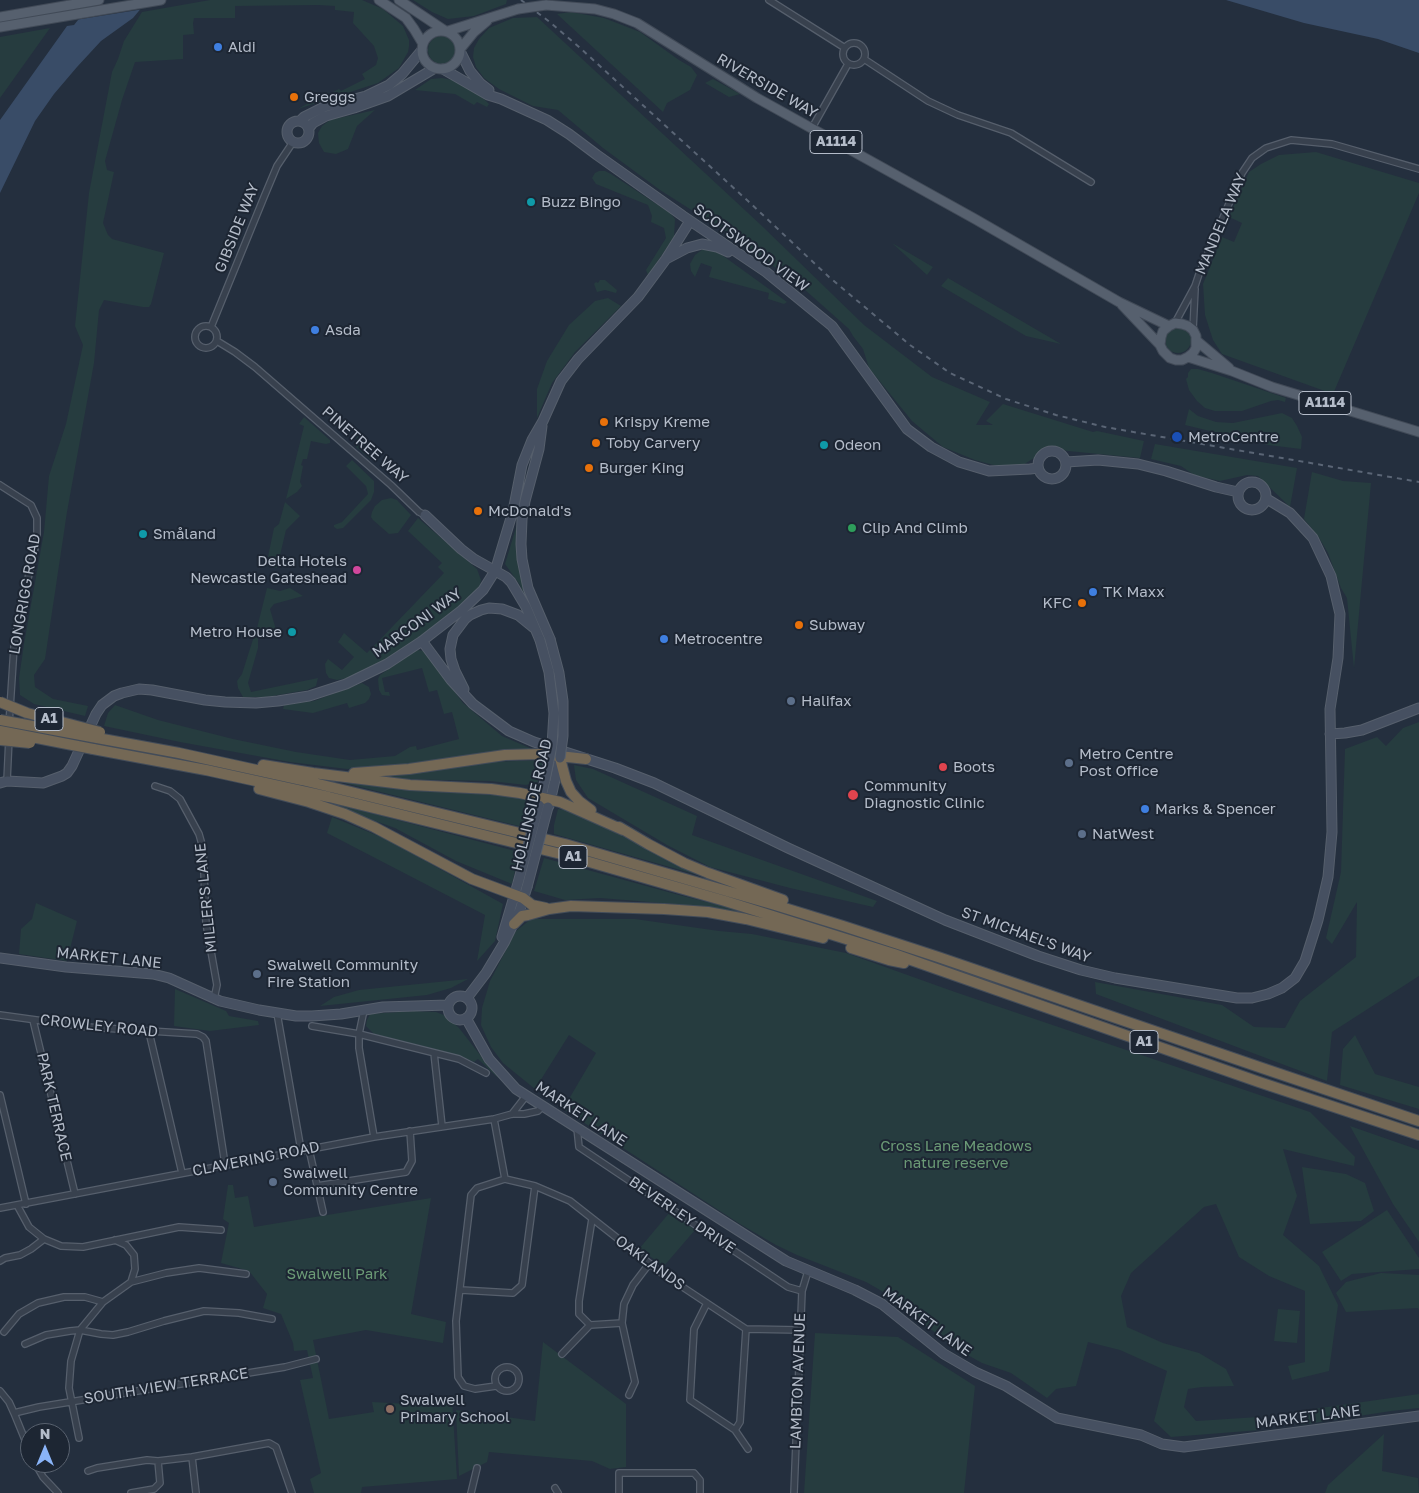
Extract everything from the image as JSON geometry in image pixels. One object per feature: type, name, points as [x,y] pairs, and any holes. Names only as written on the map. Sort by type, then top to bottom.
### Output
[{"type":"highway","name":"A1","points":[[0,702],[27,713],[98,735],[386,800],[565,844],[775,904],[903,945],[1419,1120]]},
{"type":"highway","name":"A1","points":[[0,720],[98,735]]},
{"type":"highway","name":"A1","points":[[0,731],[206,770],[330,797],[564,855],[894,954],[932,969],[1259,1082],[1419,1135]]},
{"type":"highway","name":"A1","points":[[0,740],[74,745]]},
{"type":"highway","points":[[313,773],[362,773],[505,755],[541,754],[586,759]]},
{"type":"highway","points":[[560,758],[571,792],[579,801],[623,830]]},
{"type":"highway","points":[[218,762],[246,763],[410,785],[506,790],[545,802],[573,807],[701,870],[838,919],[903,945]]},
{"type":"highway","points":[[206,770],[247,786],[309,802],[345,814],[380,830],[472,879],[519,897],[532,906],[549,909]]},
{"type":"highway","points":[[514,924],[522,916],[549,909],[581,905],[722,914],[790,929],[888,960],[932,969]]},
{"type":"main road","points":[[0,16],[99,0]]},
{"type":"main road","points":[[0,27],[161,0]]},
{"type":"main road","points":[[379,0],[406,18],[414,29],[426,61],[439,69],[453,66],[459,58],[461,50],[457,38],[399,0]]},
{"type":"main road","name":"RIVERSIDE WAY","points":[[446,31],[518,9],[546,6],[594,9],[637,23],[757,98],[1119,302]]},
{"type":"main road","name":"RIVERSIDE WAY","points":[[461,50],[478,28],[494,16]]},
{"type":"main road","points":[[422,47],[429,35],[434,32],[446,31]]},
{"type":"main road","name":"A1114","points":[[1119,302],[1172,325]]},
{"type":"main road","name":"A1114","points":[[1119,302],[1160,345]]},
{"type":"main road","points":[[1182,324],[1188,326],[1193,330],[1197,341],[1193,353],[1182,360],[1170,358],[1162,351],[1160,345],[1160,337],[1163,331],[1172,325],[1182,324]]},
{"type":"main road","name":"A1114","points":[[1197,341],[1232,371]]},
{"type":"main road","name":"A1114","points":[[1188,357],[1232,371],[1272,387],[1419,432]]},
{"type":"street","points":[[769,0],[844,48]]},
{"type":"street","points":[[854,43],[860,46],[864,52],[864,59],[855,66],[848,64],[843,58],[844,48],[854,43]]},
{"type":"street","name":"GIBSIDE WAY","points":[[422,47],[402,74],[389,85],[366,96],[324,107],[300,121],[292,122],[286,130],[287,137],[292,142],[298,143],[306,140],[309,134],[308,128],[326,116],[388,96],[399,91],[422,75],[439,69]]},
{"type":"street","name":"SCOTSWOOD VIEW","points":[[461,50],[474,76],[501,99]]},
{"type":"street","points":[[864,59],[928,101],[958,115],[1010,133],[1092,182]]},
{"type":"street","points":[[812,128],[848,64]]},
{"type":"street","name":"SCOTSWOOD VIEW","points":[[439,69],[488,95],[546,120],[569,134],[597,156],[766,272],[832,326],[907,429],[931,447],[959,462],[989,471],[1030,470],[1038,468]]},
{"type":"street","points":[[300,121],[305,123],[308,128]]},
{"type":"street","name":"MANDELA WAY","points":[[1172,325],[1195,286],[1242,173],[1252,158],[1266,148],[1291,140],[1332,144],[1419,169]]},
{"type":"street","name":"GIBSIDE WAY","points":[[211,327],[277,166],[292,142]]},
{"type":"street","name":"HOLLINSIDE ROAD","points":[[499,950],[519,897],[527,887],[545,802],[545,780],[552,745],[554,713],[550,678],[536,630],[515,587],[506,577],[495,571],[513,511],[522,465],[532,440],[569,369],[638,297],[666,259],[690,221]]},
{"type":"street","points":[[666,259],[691,247],[709,244],[766,272]]},
{"type":"street","name":"MANDELA WAY","points":[[1193,330],[1195,286]]},
{"type":"street","points":[[207,326],[211,327],[217,333],[217,341],[208,348],[199,346],[195,339],[196,331],[207,326]]},
{"type":"street","name":"PINETREE WAY","points":[[217,341],[255,367],[391,485],[419,512],[425,515],[461,549],[480,564],[495,571]]},
{"type":"street","name":"HOLLINSIDE ROAD","points":[[467,998],[486,973],[514,924],[519,897],[518,883],[545,802],[555,779],[563,736],[563,701],[559,672],[550,639],[528,588],[522,559],[522,519],[527,488],[539,449],[542,421]]},
{"type":"street","points":[[1057,451],[1064,456],[1066,462],[1065,470],[1061,476],[1052,479],[1045,477],[1038,468],[1040,457],[1047,452],[1057,451]]},
{"type":"street","points":[[1066,462],[1098,460],[1138,464],[1238,492]]},
{"type":"street","points":[[1248,482],[1258,483],[1264,488],[1267,499],[1260,509],[1249,510],[1240,504],[1238,492],[1248,482]]},
{"type":"street","name":"LONGRIGG ROAD","points":[[0,485],[31,505],[37,518],[37,539],[14,646],[3,782]]},
{"type":"street","name":"HOLLINSIDE ROAD","points":[[513,511],[527,488]]},
{"type":"street","points":[[1267,499],[1290,513],[1313,538],[1331,576],[1340,614],[1338,658],[1330,709],[1330,734],[1362,730],[1419,708]]},
{"type":"street","name":"MARCONI WAY","points":[[3,782],[43,783],[62,776],[72,766],[102,705],[114,696],[122,693],[139,689],[226,702],[268,702],[294,699],[346,684],[387,664],[422,641],[475,599],[495,571]]},
{"type":"street","points":[[470,701],[455,671],[450,654],[450,644],[453,635],[465,619],[481,610],[489,608],[502,609],[518,615],[536,630]]},
{"type":"street","name":"ST MICHAEL'S WAY","points":[[422,641],[451,680],[470,701],[492,719],[516,734],[654,783],[912,905],[1038,956],[1114,978],[1237,998],[1252,998],[1282,988],[1295,978],[1305,961],[1318,920],[1328,877],[1332,832],[1330,734]]},
{"type":"street","name":"MILLER'S LANE","points":[[155,786],[170,791],[180,799],[199,834],[202,848],[206,923],[217,985],[214,999]]},
{"type":"street","name":"MARKET LANE","points":[[0,958],[66,967],[153,974],[169,978],[214,999],[277,1013],[312,1016],[418,1005],[448,1005]]},
{"type":"street","points":[[456,996],[464,996],[472,1004],[472,1008],[466,1018],[458,1020],[451,1016],[448,1005],[456,996]]},
{"type":"street","points":[[364,1010],[359,1034],[359,1048],[374,1137]]},
{"type":"street","points":[[277,1013],[301,1150]]},
{"type":"street","name":"CROWLEY ROAD","points":[[0,1015],[88,1027],[197,1034],[203,1036],[206,1041],[225,1164]]},
{"type":"street","name":"MARKET LANE","points":[[466,1018],[489,1059],[516,1089],[526,1096],[786,1261],[855,1290],[882,1304],[944,1354],[975,1372],[1006,1386],[1057,1418],[1141,1435],[1162,1444],[1184,1447],[1419,1416]]},
{"type":"street","name":"PARK TERRACE","points":[[33,1020],[75,1194]]},
{"type":"street","points":[[312,1026],[359,1034],[460,1059],[486,1073]]},
{"type":"street","points":[[149,1032],[182,1173]]},
{"type":"street","points":[[434,1053],[442,1126]]},
{"type":"street","points":[[0,1096],[26,1204]]},
{"type":"street","points":[[512,1114],[526,1096]]},
{"type":"street","name":"CLAVERING ROAD","points":[[0,1208],[301,1150],[494,1119],[512,1114],[524,1114],[538,1111],[543,1106]]},
{"type":"street","points":[[494,1119],[505,1179],[477,1188],[471,1195],[456,1321],[458,1377],[464,1386],[475,1390],[496,1386]]},
{"type":"street","name":"BEVERLEY DRIVE","points":[[576,1128],[578,1146],[788,1287],[802,1291]]},
{"type":"street","points":[[317,1186],[406,1172],[412,1160],[410,1131]]},
{"type":"street","points":[[309,1149],[323,1212]]},
{"type":"street","name":"OAKLANDS","points":[[505,1179],[535,1186],[570,1202],[649,1264],[746,1329]]},
{"type":"street","points":[[461,1290],[514,1293],[522,1285],[535,1186]]},
{"type":"street","points":[[17,1205],[29,1227],[44,1239],[61,1246],[83,1247],[179,1227],[221,1230]]},
{"type":"street","points":[[590,1326],[579,1314],[579,1301],[592,1219]]},
{"type":"street","points":[[0,1261],[20,1255],[44,1239]]},
{"type":"street","points":[[114,1240],[126,1245],[134,1255],[135,1269],[131,1282]]},
{"type":"street","points":[[629,1395],[635,1382],[622,1323],[624,1304],[633,1285],[649,1264]]},
{"type":"street","points":[[80,1438],[69,1388],[71,1361],[80,1330],[103,1302],[131,1282],[166,1273],[199,1268],[246,1274]]},
{"type":"street","name":"LAMBTON AVENUE","points":[[794,1493],[802,1291],[808,1270]]},
{"type":"street","points":[[4,1332],[19,1314],[38,1303],[64,1297],[85,1297],[103,1302]]},
{"type":"street","points":[[707,1303],[694,1329],[690,1400],[734,1430],[748,1449]]},
{"type":"street","points":[[25,1344],[46,1335],[80,1330],[113,1335],[204,1311],[239,1313],[272,1318]]},
{"type":"street","points":[[562,1354],[590,1326],[622,1323]]},
{"type":"street","points":[[734,1430],[740,1422],[746,1329],[800,1330]]},
{"type":"street","name":"SOUTH VIEW TERRACE","points":[[14,1413],[285,1367],[316,1359]]},
{"type":"street","points":[[507,1367],[517,1373],[519,1380],[513,1390],[507,1392],[500,1390],[496,1386],[494,1380],[496,1373],[500,1369],[507,1367]]},
{"type":"street","points":[[0,1391],[9,1402],[20,1428]]},
{"type":"street","points":[[88,1471],[147,1460],[158,1461],[192,1457],[269,1443],[276,1447],[292,1493]]},
{"type":"street","points":[[192,1457],[196,1493]]},
{"type":"street","points":[[131,1493],[154,1489],[160,1483],[158,1461]]},
{"type":"street","points":[[471,1493],[477,1468]]},
{"type":"street","points":[[41,1473],[58,1493]]},
{"type":"street","points":[[619,1493],[619,1473],[694,1473],[700,1480],[700,1493]]},
{"type":"green space","points":[[210,0],[362,0],[383,9],[403,26],[409,40],[408,52],[399,68],[378,83],[298,109],[328,92],[329,94],[339,89],[341,91],[365,79],[362,74],[376,65],[378,58],[374,46],[353,23],[354,12],[335,10],[335,6],[318,5],[235,6],[235,18],[194,18],[194,34],[183,35],[183,59],[135,62],[105,161],[107,170],[114,172],[103,223],[108,235],[112,239],[164,253],[149,307],[104,300],[99,310],[94,363],[67,512],[45,659],[34,675],[35,687],[53,699],[88,706],[85,716],[34,704],[20,695],[19,678],[44,532],[49,476],[66,424],[83,345],[75,326],[89,193],[112,72],[124,41],[142,12]]},
{"type":"green space","points":[[413,0],[507,0],[506,4],[474,16],[448,19]]},
{"type":"green space","points":[[571,12],[604,18],[640,32],[691,67],[697,75],[690,90],[667,103],[663,112],[557,14]]},
{"type":"green space","points":[[537,17],[762,226],[864,325],[932,377],[990,402],[976,425],[993,425],[986,421],[1003,404],[1093,432],[1097,431],[1144,441],[1140,458],[1068,451],[1048,447],[1041,450],[1034,458],[1023,465],[997,466],[975,460],[943,447],[912,421],[869,368],[863,349],[849,329],[804,289],[737,239],[660,190],[603,148],[558,110],[533,106],[499,89],[484,78],[476,67],[473,57],[474,48],[479,39],[489,28],[513,18]]},
{"type":"green space","points":[[50,28],[0,98],[0,37]]},
{"type":"green space","points":[[442,36],[452,40],[456,50],[452,60],[442,64],[432,60],[428,50],[432,40]]},
{"type":"green space","points":[[442,78],[452,80],[479,94],[489,104],[487,107],[477,102],[474,105],[455,94],[415,90],[431,79]]},
{"type":"green space","points":[[713,79],[740,94],[729,97],[705,83]]},
{"type":"green space","points":[[375,110],[357,126],[348,149],[336,154],[324,152],[319,143],[318,133],[322,126],[330,120]]},
{"type":"green space","points":[[1316,152],[1419,183],[1419,193],[1333,394],[1222,354],[1213,340],[1205,315],[1203,284],[1222,237],[1234,242],[1242,223],[1229,217],[1249,172],[1279,155]]},
{"type":"green space","points":[[599,171],[611,174],[670,213],[675,219],[674,237],[648,275],[646,270],[666,238],[664,228],[651,222],[652,216],[648,205],[596,184],[592,178]]},
{"type":"green space","points":[[892,243],[933,267],[927,275]]},
{"type":"green space","points":[[703,249],[715,250],[787,302],[784,304],[768,299],[769,293],[709,277],[712,267],[701,263],[695,277],[691,271],[690,264],[695,255]]},
{"type":"green space","points":[[948,278],[1061,344],[1026,336],[941,286]]},
{"type":"green space","points":[[600,280],[605,280],[617,290],[616,293],[605,290],[597,292],[594,284]]},
{"type":"green space","points":[[608,298],[621,306],[575,352],[552,383],[537,418],[537,389],[547,361],[569,325],[595,301]]},
{"type":"green space","points":[[1178,327],[1187,331],[1191,340],[1187,349],[1178,353],[1169,349],[1165,340],[1169,331]]},
{"type":"green space","points":[[1191,369],[1212,373],[1286,398],[1285,402],[1271,401],[1242,411],[1215,411],[1205,408],[1189,390],[1186,379]]},
{"type":"green space","points":[[1189,409],[1198,416],[1216,422],[1233,423],[1282,413],[1292,418],[1297,426],[1302,437],[1301,449],[1268,445],[1185,425]]},
{"type":"green space","points":[[304,417],[330,440],[330,443],[311,441],[307,459],[303,459],[301,465],[303,466],[300,482],[302,486],[297,492],[286,499],[304,426],[299,424]]},
{"type":"green space","points":[[357,436],[374,446],[370,459],[356,447]]},
{"type":"green space","points":[[1155,444],[1297,468],[1290,507],[1258,476],[1247,475],[1220,481],[1194,475],[1181,466],[1151,459]]},
{"type":"green space","points":[[352,460],[374,481],[374,492],[371,500],[343,528],[337,529],[334,525],[342,522],[368,494],[366,486],[346,466]]},
{"type":"green space","points":[[1312,472],[1343,481],[1371,483],[1354,668],[1347,598],[1341,588],[1328,553],[1318,536],[1304,519]]},
{"type":"green space","points":[[391,498],[397,500],[411,515],[398,533],[389,534],[371,517],[375,506],[382,500]]},
{"type":"green space","points":[[285,502],[300,516],[286,530],[277,568],[266,566],[274,528],[279,524]]},
{"type":"green space","points":[[418,518],[477,569],[481,580],[480,585],[462,606],[374,668],[348,678],[337,680],[329,678],[326,673],[325,664],[328,659],[342,670],[354,657],[338,642],[344,633],[367,653],[444,573],[438,567],[442,563],[408,531]]},
{"type":"green space","points":[[518,521],[517,548],[521,575],[525,591],[547,648],[520,585],[505,564]]},
{"type":"green space","points":[[267,588],[280,591],[290,588],[303,596],[274,604],[270,609],[277,633],[274,636],[265,635],[264,630],[261,631],[257,628]]},
{"type":"green space","points":[[255,633],[258,638],[258,648],[248,683],[251,692],[318,678],[316,686],[307,690],[266,697],[243,697],[238,688],[237,681],[242,674]]},
{"type":"green space","points":[[417,650],[424,651],[463,703],[502,736],[532,749],[456,757],[399,766],[347,769],[290,762],[104,726],[108,713],[115,705],[158,720],[233,739],[296,752],[350,760],[395,756],[410,747],[416,746],[417,750],[459,739],[452,712],[444,714],[437,690],[429,692],[422,668],[382,678],[385,692],[389,692],[390,696],[382,695],[379,690],[378,679],[380,675]]},
{"type":"green space","points":[[362,683],[369,687],[371,694],[365,703],[349,708],[347,703],[313,713],[283,709],[284,705],[314,701]]},
{"type":"green space","points":[[1419,722],[1419,976],[1332,1032],[1327,1081],[1096,994],[1095,982],[1222,1005],[1254,1027],[1285,1028],[1300,1001],[1356,957],[1357,902],[1332,944],[1326,938],[1341,872],[1345,749],[1377,737],[1386,746],[1403,728]]},
{"type":"green space","points":[[543,760],[538,782],[526,785],[490,781],[392,779],[388,777],[489,762]]},
{"type":"green space","points":[[574,765],[593,769],[697,816],[692,835],[877,901],[873,907],[710,867],[667,845],[588,798],[576,780]]},
{"type":"green space","points":[[344,783],[426,791],[510,796],[534,800],[527,828]]},
{"type":"green space","points":[[336,804],[519,852],[512,884],[456,861],[395,828],[336,807]]},
{"type":"green space","points":[[558,809],[572,811],[705,877],[554,834]]},
{"type":"green space","points":[[332,817],[386,839],[503,904],[495,941],[477,961],[485,915],[327,833]]},
{"type":"green space","points":[[544,858],[747,912],[745,915],[675,904],[600,898],[565,900],[534,891]]},
{"type":"green space","points":[[36,903],[77,921],[67,961],[19,954],[21,929],[32,919]]},
{"type":"green space","name":"Cross Lane Meadows nature reserve","points":[[531,919],[635,919],[752,934],[846,953],[955,992],[1310,1112],[1355,1157],[1354,1166],[1283,1149],[1297,1196],[1283,1235],[1319,1266],[1338,1305],[1329,1371],[1292,1380],[1288,1366],[1305,1362],[1305,1291],[1269,1276],[1239,1257],[1216,1204],[1204,1207],[1131,1273],[1121,1296],[1127,1327],[1163,1343],[1199,1353],[1226,1369],[1234,1386],[1188,1389],[1184,1407],[1196,1421],[1259,1417],[1260,1430],[1171,1437],[1154,1421],[1167,1371],[1120,1350],[1088,1342],[1076,1386],[1056,1389],[1047,1398],[1011,1373],[982,1363],[955,1348],[880,1290],[866,1282],[776,1245],[740,1224],[563,1109],[596,1053],[569,1035],[535,1089],[503,1063],[491,1047],[481,1025],[482,1008],[490,981],[516,931]]},
{"type":"green space","points":[[468,979],[451,988],[427,995],[320,1006],[334,997],[359,990]]},
{"type":"green space","points":[[175,989],[226,1011],[229,1016],[258,1021],[259,1025],[210,1031],[174,1026]]},
{"type":"green space","points":[[413,1011],[436,1012],[446,1016],[459,1028],[499,1079],[478,1059],[474,1062],[431,1048],[374,1034],[366,1026],[370,1014]]},
{"type":"green space","points":[[1355,1035],[1375,1074],[1419,1087],[1419,1109],[1340,1085],[1343,1049]]},
{"type":"green space","points":[[1350,1126],[1419,1150],[1419,1242],[1393,1204]]},
{"type":"green space","points":[[1302,1167],[1346,1174],[1365,1183],[1374,1211],[1361,1221],[1310,1224]]},
{"type":"green space","name":"Swalwell Park","points":[[228,1185],[233,1185],[235,1198],[248,1196],[254,1227],[431,1198],[411,1314],[446,1322],[443,1343],[366,1330],[313,1340],[329,1419],[374,1412],[372,1402],[409,1404],[452,1399],[457,1479],[362,1487],[361,1493],[314,1493],[310,1479],[321,1473],[300,1380],[313,1378],[307,1350],[294,1351],[293,1343],[281,1314],[263,1308],[267,1294],[249,1271],[221,1263],[229,1223],[223,1219]]},
{"type":"green space","points":[[1387,1210],[1419,1258],[1419,1269],[1352,1274],[1341,1281],[1322,1252]]},
{"type":"green space","points":[[670,1212],[695,1230],[664,1266],[639,1249]]},
{"type":"green space","points":[[1381,1273],[1419,1275],[1419,1310],[1418,1308],[1346,1312],[1336,1293],[1346,1282]]},
{"type":"green space","points":[[1278,1309],[1300,1311],[1297,1343],[1274,1341]]},
{"type":"green space","points":[[815,1333],[898,1337],[975,1386],[964,1493],[804,1493]]},
{"type":"green space","points":[[543,1342],[626,1404],[626,1467],[610,1469],[592,1461],[489,1452],[487,1462],[459,1476],[456,1410],[535,1421]]},
{"type":"green space","points":[[1419,1394],[1419,1408],[1301,1425],[1299,1411]]},
{"type":"green space","points":[[1384,1434],[1382,1471],[1418,1478],[1419,1493],[1325,1493],[1328,1485]]},
{"type":"water","points":[[94,0],[148,0],[133,18],[101,41],[54,94],[35,121],[0,193],[0,120],[67,26],[74,25]]},
{"type":"water","points":[[1226,0],[1419,0],[1419,53],[1378,39],[1304,23]]},
{"type":"pier","points":[[91,0],[150,0],[144,9],[75,20]]},
{"type":"railway","points":[[521,0],[579,47],[829,277],[910,345],[950,373],[1006,399],[1056,415],[1105,427],[1419,482]]},
{"type":"place","name":"Aldi","points":[[218,47]]},
{"type":"place","name":"Greggs","points":[[294,97]]},
{"type":"place","name":"Buzz Bingo","points":[[531,202]]},
{"type":"place","name":"Asda","points":[[315,330]]},
{"type":"place","name":"Krispy Kreme","points":[[604,422]]},
{"type":"place","name":"MetroCentre","points":[[1177,437]]},
{"type":"place","name":"Toby Carvery","points":[[596,443]]},
{"type":"place","name":"Odeon","points":[[824,445]]},
{"type":"place","name":"Burger King","points":[[589,468]]},
{"type":"place","name":"McDonald's","points":[[478,511]]},
{"type":"place","name":"Clip And Climb","points":[[852,528]]},
{"type":"place","name":"Småland","points":[[143,534]]},
{"type":"place","name":"Delta Hotels Newcastle Gateshead","points":[[357,570]]},
{"type":"place","name":"TK Maxx","points":[[1093,592]]},
{"type":"place","name":"KFC","points":[[1082,603]]},
{"type":"place","name":"Subway","points":[[799,625]]},
{"type":"place","name":"Metro House","points":[[292,632]]},
{"type":"place","name":"Metrocentre","points":[[664,639]]},
{"type":"place","name":"Halifax","points":[[791,701]]},
{"type":"place","name":"Metro Centre Post Office","points":[[1069,763]]},
{"type":"place","name":"Boots","points":[[943,767]]},
{"type":"place","name":"Community Diagnostic Clinic","points":[[853,795]]},
{"type":"place","name":"Marks & Spencer","points":[[1145,809]]},
{"type":"place","name":"NatWest","points":[[1082,834]]},
{"type":"place","name":"Swalwell Community Fire Station","points":[[257,974]]},
{"type":"place","name":"Swalwell Community Centre","points":[[273,1182]]},
{"type":"place","name":"Swalwell Primary School","points":[[390,1409]]}]
